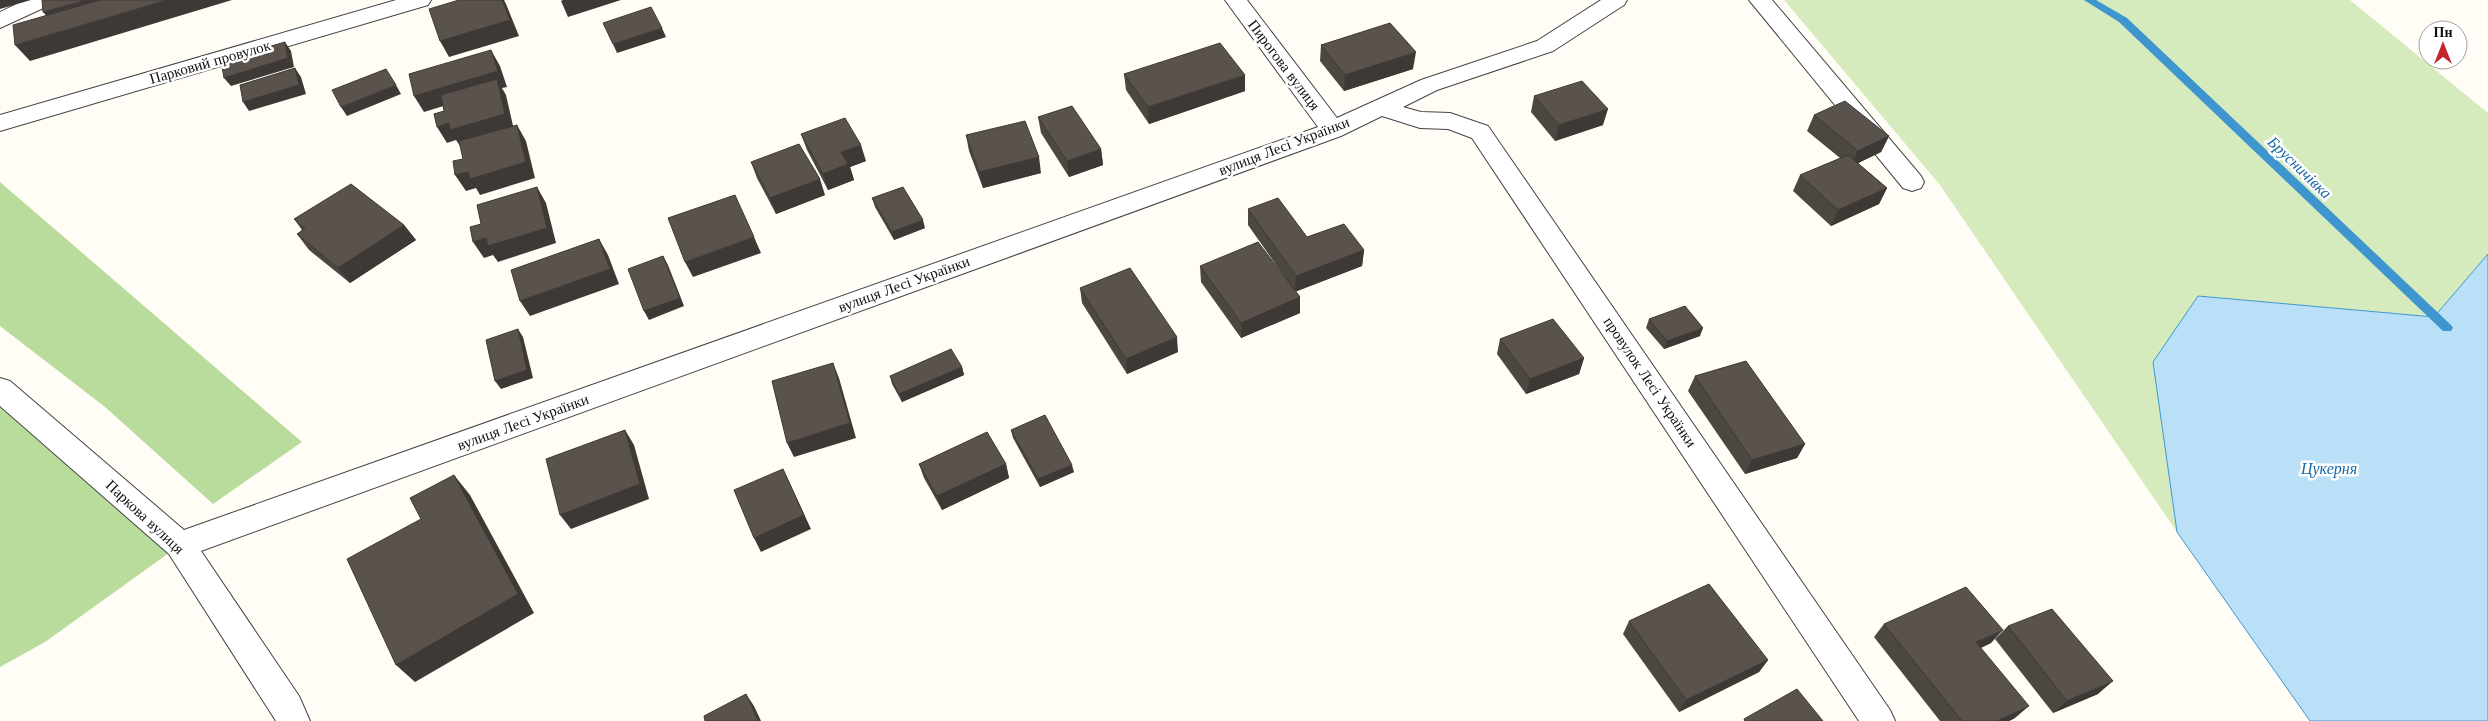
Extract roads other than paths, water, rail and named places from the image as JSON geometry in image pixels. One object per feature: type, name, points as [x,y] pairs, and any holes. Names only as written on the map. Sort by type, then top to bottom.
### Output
[{"type":"street","points":[[0,21],[42,0]]},
{"type":"street","name":"Парковий провулок","points":[[0,123],[420,0]]},
{"type":"street","name":"Пирогова вулиця","points":[[1236,0],[1333,130]]},
{"type":"street","name":"вулиця Лесі Українки","points":[[180,545],[1333,130],[1378,107],[1429,85],[1545,46],[1616,0]]},
{"type":"street","points":[[1760,0],[1912,182]]},
{"type":"street","name":"провулок Лесі Українки","points":[[1378,107],[1420,120],[1450,121],[1480,132],[1878,721]]},
{"type":"street","name":"Паркова вулиця","points":[[0,389],[180,545],[286,707],[293,721]]},
{"type":"water","name":"Цукерня","points":[[2488,254],[2488,721],[2310,721],[2177,532],[2153,362],[2198,296],[2434,317]]},
{"type":"waterway","name":"Брусничівка","points":[[2089,0],[2123,20],[2447,328]]}]
